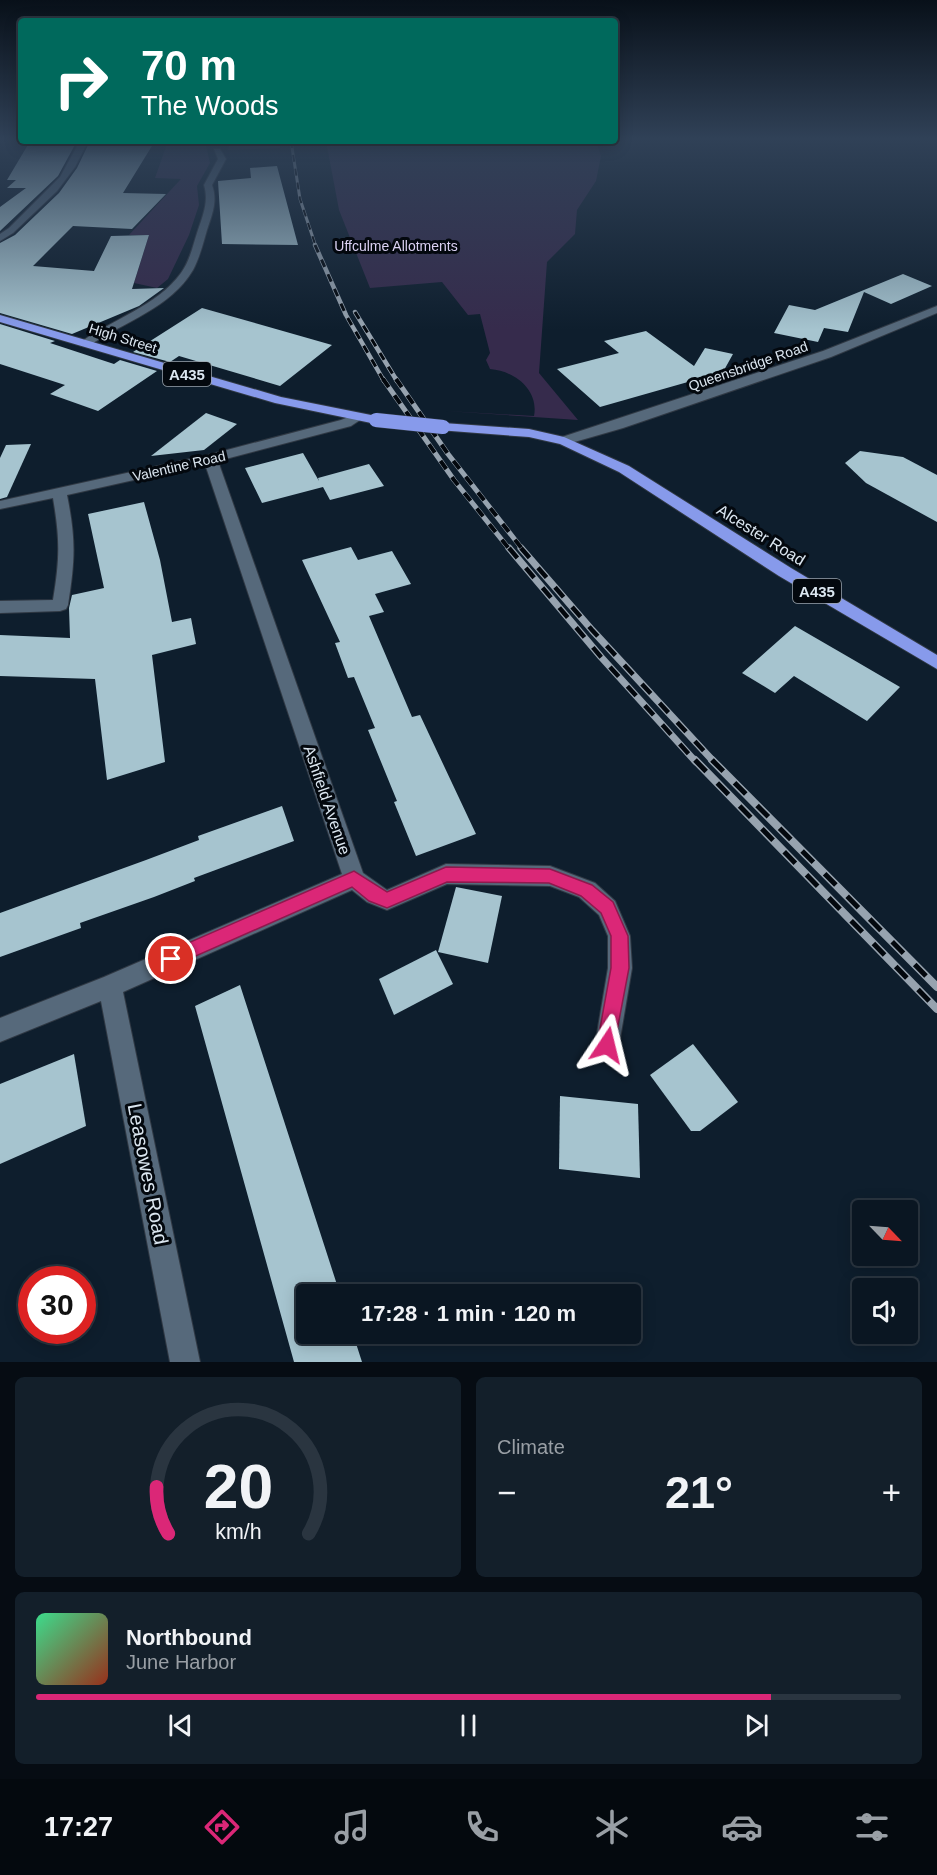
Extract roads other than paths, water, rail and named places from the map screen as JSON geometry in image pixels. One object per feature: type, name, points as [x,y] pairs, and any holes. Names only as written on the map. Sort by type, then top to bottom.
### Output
[{"type":"highway","name":"High Street","points":[[0,318],[279,400],[356,418],[529,433],[564,441]]},
{"type":"highway","name":"Alcester Road","points":[[564,441],[624,469],[785,572],[937,663]]},
{"type":"street","points":[[0,238],[42,203]]},
{"type":"street","points":[[85,344],[172,290],[193,262],[211,203]]},
{"type":"street","name":"Queensbridge Road","points":[[564,441],[618,426],[827,354],[937,309]]},
{"type":"street","name":"Valentine Road","points":[[0,505],[59,494],[210,459],[346,423],[356,418]]},
{"type":"street","name":"Ashfield Avenue","points":[[210,459],[354,879]]},
{"type":"street","points":[[0,607],[60,605],[67,561],[67,544],[59,494]]},
{"type":"street","points":[[0,1030],[110,986],[354,879],[375,895],[387,900],[446,874],[550,876],[586,890],[607,908],[619,936],[620,968],[607,1045]]},
{"type":"street","name":"Leasowes Road","points":[[110,986],[185,1362]]},
{"type":"railway","points":[[301,203],[316,247]]},
{"type":"railway","points":[[315,245],[346,315],[384,381]]},
{"type":"railway","points":[[355,312],[397,381]]},
{"type":"railway","points":[[383,379],[454,480],[510,550]]},
{"type":"railway","points":[[396,379],[448,454],[523,550]]},
{"type":"railway","points":[[509,548],[601,657],[696,762]]},
{"type":"railway","points":[[521,548],[592,630],[714,762]]},
{"type":"railway","points":[[695,760],[937,1009]]},
{"type":"railway","points":[[712,760],[937,987]]},
{"type":"park label","name":"Uffculme Allotments","points":[[396,246]]}]
